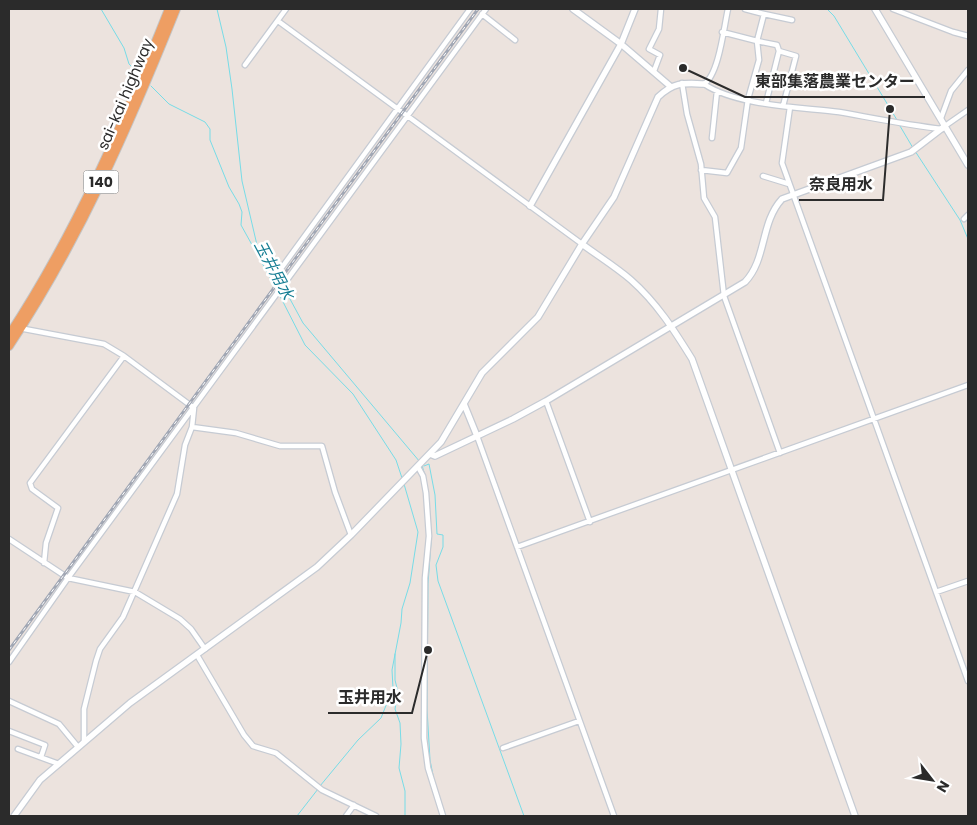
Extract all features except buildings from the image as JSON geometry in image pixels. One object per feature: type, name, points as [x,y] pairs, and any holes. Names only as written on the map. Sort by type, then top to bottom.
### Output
[{"type":"highway","name":"sai-kai highway","points":[[112,154],[169,9]]},
{"type":"highway","name":"sai-kai highway","points":[[9,346],[78,223],[112,154],[176,9]]},
{"type":"highway","name":"sai-kai highway","points":[[9,335],[18,327]]},
{"type":"street","points":[[245,65],[286,9]]},
{"type":"street","points":[[280,270],[470,9]]},
{"type":"street","points":[[9,662],[68,578],[486,9]]},
{"type":"street","points":[[573,9],[621,44],[670,86]]},
{"type":"street","points":[[530,206],[621,44],[635,9]]},
{"type":"street","points":[[654,71],[660,54],[649,48],[659,29],[661,9]]},
{"type":"street","points":[[704,84],[709,81],[718,58],[728,9]]},
{"type":"street","points":[[745,9],[792,20]]},
{"type":"street","points":[[875,9],[941,118],[943,128],[968,165]]},
{"type":"street","points":[[894,9],[968,36]]},
{"type":"street","points":[[482,14],[515,40]]},
{"type":"street","points":[[701,170],[727,173],[740,148],[748,99],[759,60],[756,41],[764,14]]},
{"type":"street","points":[[278,21],[631,280],[658,308],[672,326],[692,359],[855,816]]},
{"type":"street","points":[[722,32],[776,46],[779,51],[796,56],[783,106]]},
{"type":"street","points":[[766,103],[779,51]]},
{"type":"street","points":[[941,118],[951,92],[968,70]]},
{"type":"street","points":[[14,816],[40,780],[130,703],[316,567],[351,535],[430,454],[451,429],[482,373],[538,317],[582,244],[614,197],[658,97],[670,86],[682,83],[704,84],[748,99],[790,108],[838,112],[943,128]]},
{"type":"street","points":[[682,83],[687,114],[701,170],[704,198],[715,217],[724,296],[780,453]]},
{"type":"street","points":[[712,138],[717,90]]},
{"type":"street","points":[[790,108],[782,163],[968,681]]},
{"type":"street","points":[[430,454],[434,456],[546,401],[724,296],[750,277],[757,265],[770,216],[782,200],[793,194],[914,150],[968,110]]},
{"type":"street","points":[[763,176],[789,184]]},
{"type":"street","points":[[964,218],[968,215]]},
{"type":"street","points":[[18,327],[104,344],[124,356],[194,408]]},
{"type":"street","points":[[44,563],[46,543],[58,508],[32,489],[30,483],[124,356]]},
{"type":"street","points":[[517,547],[968,385]]},
{"type":"street","points":[[546,401],[590,522]]},
{"type":"street","points":[[464,404],[614,816]]},
{"type":"street","points":[[84,742],[84,709],[96,661],[100,650],[123,617],[178,494],[185,445],[192,427],[194,408]]},
{"type":"street","points":[[192,427],[236,433],[280,446],[322,446],[335,492],[351,535]]},
{"type":"street","points":[[418,467],[426,493],[429,536],[425,578],[424,738],[428,768],[443,816]]},
{"type":"street","points":[[9,540],[68,578],[135,592],[180,619],[191,629],[205,649]]},
{"type":"street","points":[[936,592],[968,581]]},
{"type":"street","points":[[196,655],[244,735],[253,746],[276,753],[322,790],[376,816]]},
{"type":"street","points":[[9,701],[59,724],[78,747]]},
{"type":"street","points":[[503,748],[579,721]]},
{"type":"street","points":[[9,731],[45,745],[41,757]]},
{"type":"street","points":[[18,749],[59,764]]},
{"type":"street","points":[[346,816],[354,805]]},
{"type":"waterway","points":[[101,9],[124,48],[129,64],[138,73]]},
{"type":"waterway","name":"玉井用水","points":[[217,9],[226,47],[242,181],[257,245],[282,285]]},
{"type":"waterway","points":[[827,9],[834,16],[897,120]]},
{"type":"waterway","points":[[151,86],[169,104],[205,122],[210,129],[210,140],[229,187],[242,212],[241,225],[277,290]]},
{"type":"waterway","points":[[900,126],[913,148]]},
{"type":"waterway","points":[[915,151],[960,220],[968,239]]},
{"type":"waterway","name":"玉井用水","points":[[284,288],[303,323],[420,462]]},
{"type":"waterway","points":[[279,294],[305,345],[353,394],[396,460],[402,478]]},
{"type":"waterway","points":[[424,466],[429,464],[435,495],[437,534],[443,535],[443,547],[436,565],[438,581],[524,816]]},
{"type":"waterway","name":"玉井用水","points":[[422,465],[425,476]]},
{"type":"waterway","points":[[320,786],[358,740],[381,718],[393,688],[392,670],[402,609],[410,583],[418,532],[404,484]]},
{"type":"waterway","name":"玉井用水","points":[[431,542],[428,584],[427,709],[430,760],[434,780]]},
{"type":"waterway","points":[[395,654],[395,680],[398,692],[395,709],[400,723],[399,768],[405,791],[405,816]]},
{"type":"waterway","points":[[297,816],[318,789]]},
{"type":"railway","points":[[9,650],[478,9]]},
{"type":"place","name":"東部集落農業センター","points":[[683,68]]},
{"type":"place","name":"奈良用水","points":[[890,109]]},
{"type":"place","name":"玉井用水","points":[[428,650]]}]
